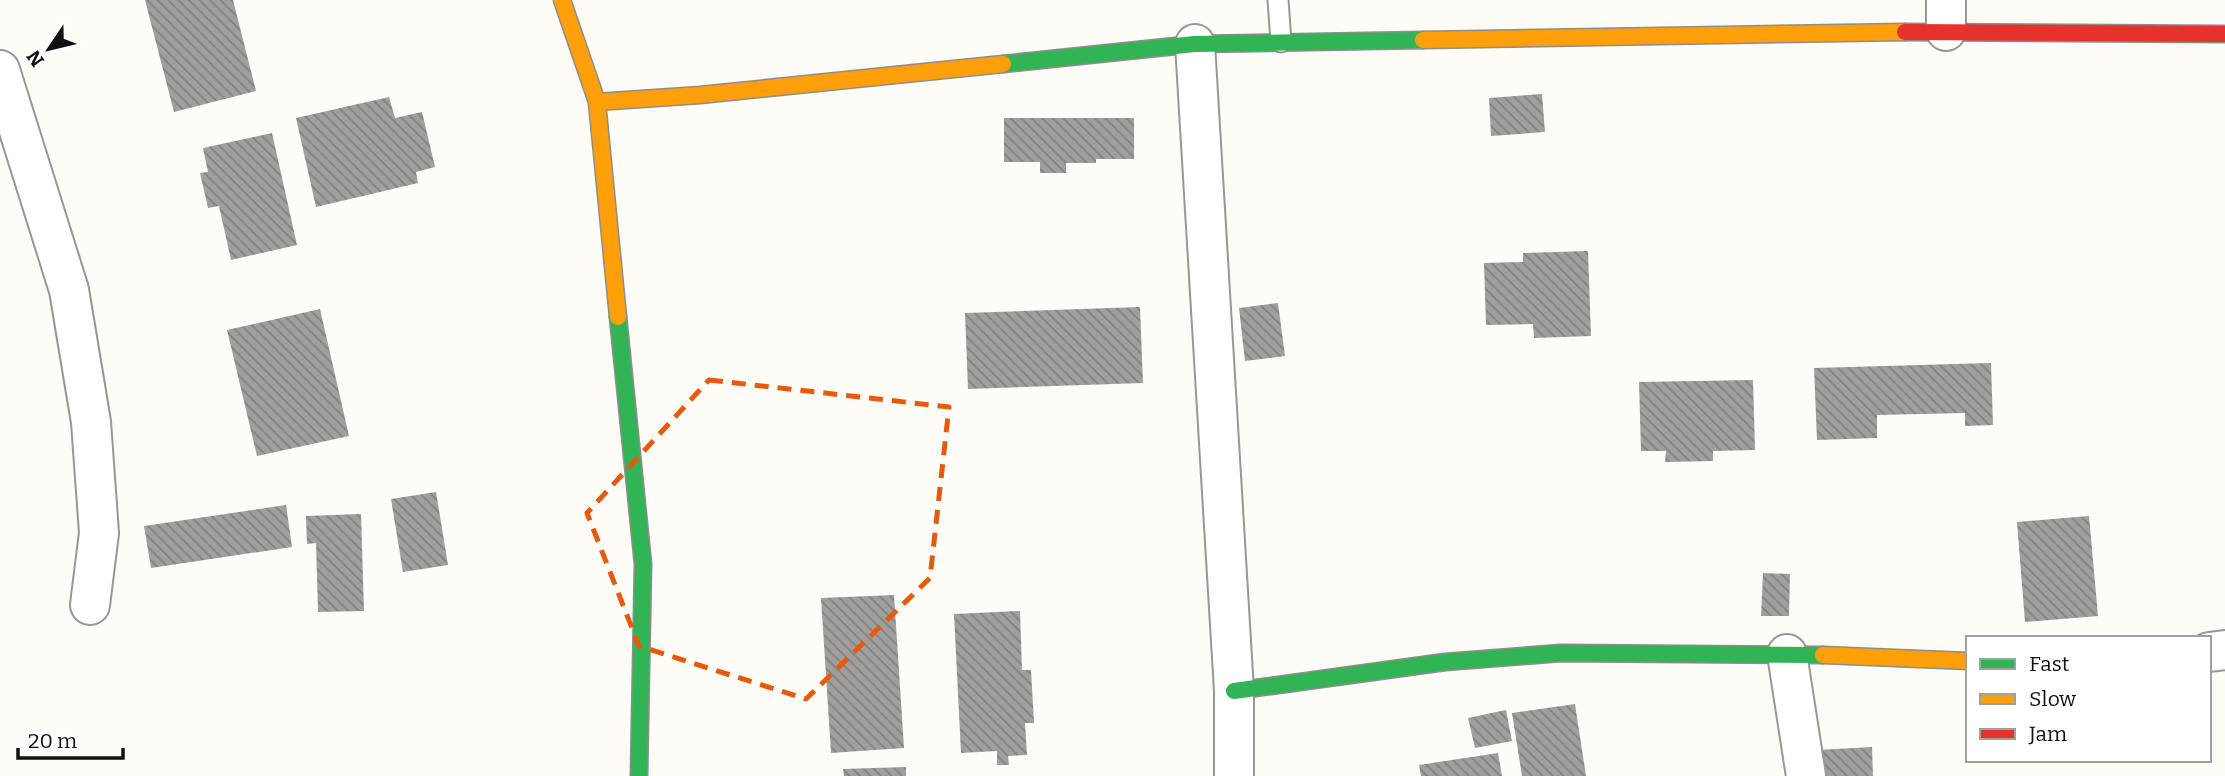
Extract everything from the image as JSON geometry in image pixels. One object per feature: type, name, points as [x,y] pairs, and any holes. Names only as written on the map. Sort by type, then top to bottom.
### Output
[{"type":"street","points":[[562,0],[597,102],[643,564],[639,776]]},
{"type":"street","points":[[597,102],[700,95],[1195,44],[1946,15],[2225,34]]},
{"type":"street","points":[[1195,44],[1234,691],[1234,776]]},
{"type":"street","points":[[0,70],[71,303],[91,422],[99,533],[90,605]]},
{"type":"street","points":[[1234,691],[1446,662],[1561,653],[1787,654],[1966,661]]},
{"type":"street","points":[[1787,654],[1806,776]]},
{"type":"lane","points":[[1278,0],[1280,42]]},
{"type":"highlighted area","points":[[709,380],[949,407],[930,578],[806,699],[639,646],[587,513]]},
{"type":"building","points":[[145,0],[233,0],[256,91],[174,112]]},
{"type":"building","points":[[1542,94],[1545,132],[1491,136],[1489,98]]},
{"type":"building","points":[[389,97],[395,118],[422,112],[435,167],[416,172],[418,183],[316,207],[296,118]]},
{"type":"building","points":[[1004,118],[1134,118],[1134,159],[1096,159],[1096,163],[1066,163],[1066,173],[1040,173],[1040,162],[1004,162]]},
{"type":"building","points":[[272,133],[297,245],[231,260],[219,206],[208,208],[200,173],[208,172],[203,148]]},
{"type":"building","points":[[1588,251],[1591,336],[1534,338],[1533,324],[1486,325],[1484,263],[1523,262],[1523,253]]},
{"type":"building","points":[[1278,303],[1285,356],[1245,361],[1239,308]]},
{"type":"building","points":[[1140,307],[1143,383],[968,389],[965,313]]},
{"type":"building","points":[[320,309],[349,436],[257,456],[227,330]]},
{"type":"building","points":[[1991,363],[1993,425],[1965,426],[1965,413],[1877,415],[1877,438],[1817,440],[1814,368]]},
{"type":"building","points":[[1753,380],[1755,450],[1713,451],[1713,461],[1665,462],[1666,451],[1641,451],[1639,382]]},
{"type":"building","points":[[436,492],[448,565],[403,572],[391,499]]},
{"type":"building","points":[[286,505],[292,547],[151,568],[144,526]]},
{"type":"building","points":[[361,514],[364,611],[318,612],[316,543],[307,544],[306,516]]},
{"type":"building","points":[[2089,516],[2098,616],[2025,622],[2017,522]]},
{"type":"building","points":[[1763,573],[1790,574],[1789,616],[1761,616]]},
{"type":"building","points":[[894,595],[904,748],[831,753],[821,598]]},
{"type":"building","points":[[1020,611],[1022,670],[1031,670],[1034,723],[1025,723],[1027,755],[1008,756],[1009,765],[997,765],[997,751],[961,753],[954,614]]},
{"type":"building","points":[[1575,704],[1586,776],[1522,776],[1512,713]]},
{"type":"building","points":[[1506,710],[1512,741],[1475,748],[1468,718]]},
{"type":"building","points":[[1872,747],[1873,776],[1818,776],[1817,750]]},
{"type":"building","points":[[1498,753],[1502,776],[1421,776],[1419,765]]},
{"type":"building","points":[[906,767],[906,776],[844,776],[843,769]]},
{"type":"traffic: fast","points":[[1003,64],[1195,44],[1423,40]]},
{"type":"traffic: fast","points":[[618,317],[643,564],[639,776]]},
{"type":"traffic: fast","points":[[1234,691],[1445,662],[1561,653],[1823,655]]},
{"type":"traffic: slow","points":[[562,0],[597,102],[618,317]]},
{"type":"traffic: slow","points":[[1423,40],[1905,32]]},
{"type":"traffic: slow","points":[[597,102],[700,95],[1003,64]]},
{"type":"traffic: slow","points":[[1823,655],[1966,661]]},
{"type":"traffic: jam","points":[[1905,32],[2225,34]]}]
